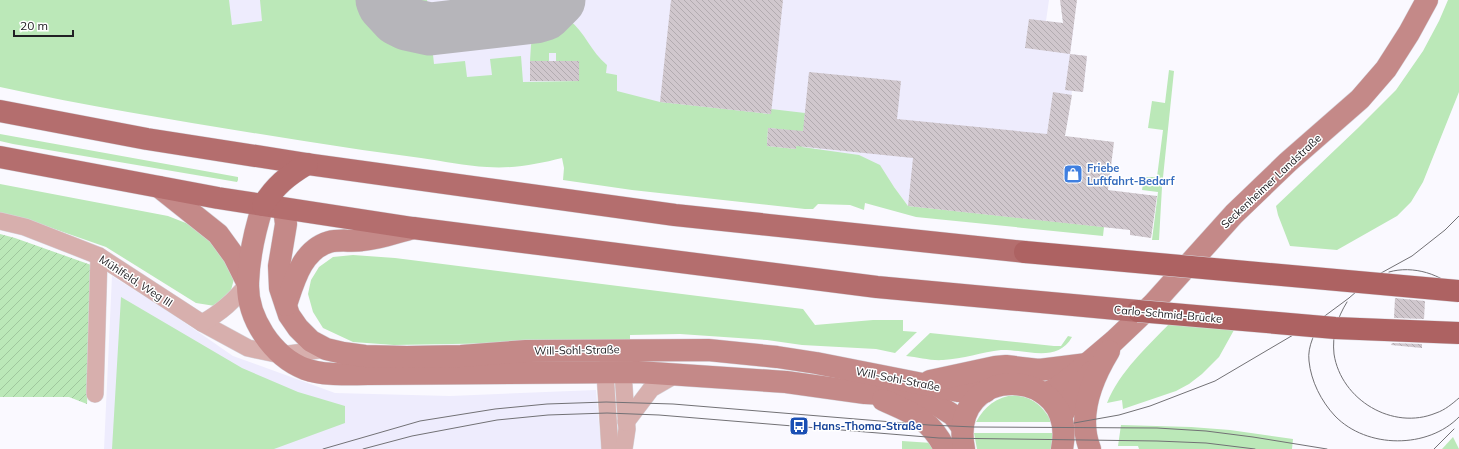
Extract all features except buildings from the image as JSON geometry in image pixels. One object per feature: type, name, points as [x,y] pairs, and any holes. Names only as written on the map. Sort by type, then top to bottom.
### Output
[{"type":"highway","points":[[1025,252],[1459,291]]},
{"type":"highway","name":"Carlo-Schmid-Brücke","points":[[1138,311],[1335,328],[1459,333]]},
{"type":"main road","name":"Seckenheimer Landstraße","points":[[1044,394],[1062,384],[1102,354],[1153,304],[1234,214],[1277,173],[1360,99],[1386,69],[1398,51],[1423,5]]},
{"type":"main road","points":[[0,111],[147,139],[307,164],[676,215],[1025,252]]},
{"type":"main road","points":[[256,156],[268,171],[276,186],[284,208]]},
{"type":"main road","name":"Carlo-Schmid-Brücke","points":[[0,157],[158,187],[413,228],[877,287],[1138,311]]},
{"type":"main road","points":[[248,284],[256,224],[263,205],[276,186],[290,174],[307,164]]},
{"type":"main road","points":[[158,187],[202,223],[218,234],[234,256],[248,284]]},
{"type":"main road","name":"Will-Sohl-Straße","points":[[284,208],[286,224],[279,266],[280,288],[289,315],[302,333],[311,341],[326,349],[365,356],[407,357],[461,356],[526,351],[708,350],[777,357],[816,363],[958,391],[984,392]]},
{"type":"main road","points":[[286,305],[298,270],[308,256],[318,248],[329,242],[363,240],[413,228]]},
{"type":"main road","name":"Will-Sohl-Straße","points":[[248,284],[252,308],[262,332],[271,345],[289,361],[314,371],[335,374],[614,372],[677,374],[786,382],[865,393],[903,395],[934,403],[953,415],[962,426]]},
{"type":"main road","name":"Seckenheimer Landstraße","points":[[1061,417],[1077,388],[1102,354]]},
{"type":"main road","name":"Seckenheimer Landstraße","points":[[1090,449],[1086,440],[1084,428],[1086,411],[1102,354]]},
{"type":"main road","points":[[918,383],[995,367],[1006,366],[1039,370],[1102,354]]},
{"type":"main road","points":[[964,449],[962,426],[972,403],[984,392],[1001,385],[1014,384],[1028,386],[1044,394],[1054,404],[1061,417],[1064,428],[1062,449]]},
{"type":"main road","points":[[865,393],[922,418],[935,432],[945,449]]},
{"type":"street","name":"Mühlfeld, Weg III","points":[[0,221],[25,227],[99,256],[202,323],[248,348],[281,355],[326,349]]},
{"type":"street","points":[[95,394],[99,256]]},
{"type":"street","points":[[202,323],[217,314],[233,301],[248,284]]},
{"type":"street","points":[[610,449],[614,350]]},
{"type":"street","points":[[614,372],[627,429],[624,449]]},
{"type":"street","points":[[626,422],[651,389],[677,374]]},
{"type":"shaded area","points":[[0,0],[1049,0],[1046,21],[1074,25],[1070,54],[1087,56],[1083,92],[1072,91],[1067,124],[1049,121],[1037,219],[908,206],[894,187],[796,149],[767,146]]},
{"type":"shaded area","points":[[112,276],[165,309],[233,356],[335,393],[450,396],[596,390],[601,446],[625,449],[104,449]]},
{"type":"green space","points":[[0,0],[229,0],[232,25],[262,21],[260,0],[369,0],[378,19],[403,39],[432,45],[434,64],[465,61],[467,77],[492,75],[490,59],[521,56],[523,82],[579,81],[578,61],[556,61],[556,53],[549,53],[549,61],[530,61],[531,45],[535,32],[552,28],[569,20],[579,30],[601,60],[607,65],[606,73],[617,75],[617,91],[660,102],[770,114],[771,109],[805,113],[802,147],[859,155],[880,165],[908,206],[1104,227],[1103,236],[916,217],[865,203],[864,210],[850,205],[818,204],[813,209],[805,209],[632,190],[563,180],[564,168],[562,158],[516,167],[470,166],[190,123],[114,110],[0,87]],"holes":[[[768,128],[797,131],[796,149],[767,146]]]},
{"type":"green space","points":[[409,0],[427,0],[428,5],[416,4]]},
{"type":"green space","points":[[1448,0],[1459,0],[1459,92],[1423,182],[1411,202],[1397,216],[1337,250],[1290,246],[1276,206],[1396,90],[1423,51]]},
{"type":"green space","points":[[1169,70],[1174,71],[1162,187],[1159,240],[1152,240],[1158,192],[1142,190],[1144,177],[1157,177],[1163,130],[1148,128],[1152,101],[1165,103]]},
{"type":"green space","points":[[0,134],[238,177],[238,180],[237,182],[13,144],[0,141]]},
{"type":"green space","points":[[0,184],[168,216],[201,229],[216,244],[234,279],[230,294],[215,306],[196,303],[106,247],[23,218],[0,213]]},
{"type":"green space","points":[[0,234],[94,266],[87,404],[69,397],[0,397]]},
{"type":"green space","points":[[353,255],[395,258],[803,309],[815,325],[873,320],[903,320],[903,331],[917,332],[895,353],[876,349],[802,345],[767,340],[680,334],[630,335],[630,343],[579,342],[394,345],[353,342],[323,328],[313,312],[308,294],[311,280],[319,267],[333,257]]},
{"type":"green space","points":[[121,297],[242,368],[298,392],[345,406],[345,423],[274,449],[112,449]]},
{"type":"green space","points":[[1171,322],[1234,330],[1219,357],[1202,374],[1189,384],[1176,391],[1123,409],[1122,400],[1107,403],[1119,380],[1135,360]]},
{"type":"green space","points":[[930,333],[1054,346],[1061,346],[1068,336],[1072,337],[1066,345],[1049,353],[1001,350],[938,360],[906,356]]},
{"type":"green space","points":[[1015,395],[1028,398],[1033,401],[1045,411],[1052,422],[976,422],[983,411],[992,403],[1002,398]]},
{"type":"green space","points":[[1121,425],[1191,427],[1230,430],[1293,439],[1292,449],[1139,449],[1138,446],[1118,446]]},
{"type":"green space","points":[[974,433],[1053,433],[1051,449],[977,449]]},
{"type":"green space","points":[[1453,437],[1459,449],[1442,449]]},
{"type":"green space","points":[[902,441],[932,443],[935,449],[902,449]]},
{"type":"taxiway","points":[[382,0],[384,5],[397,19],[407,24],[430,29],[535,17],[545,14],[559,0]]},
{"type":"tram line","points":[[1074,423],[1119,415],[1150,406],[1215,381],[1322,318],[1349,298],[1372,278],[1412,256],[1445,230],[1459,216]]},
{"type":"tram line","points":[[1389,272],[1408,270],[1427,273],[1444,280],[1459,292]]},
{"type":"tram line","points":[[1347,302],[1340,314],[1336,327],[1334,354],[1339,370],[1347,385],[1358,398],[1372,408],[1403,418],[1420,418],[1436,413],[1445,409],[1459,398]]},
{"type":"tram line","points":[[1322,318],[1312,339],[1309,350],[1310,368],[1314,383],[1325,404],[1335,416],[1348,427],[1364,435],[1397,441],[1431,435],[1446,427],[1459,417]]},
{"type":"tram line","points":[[323,449],[420,421],[495,409],[547,404],[606,402],[673,404],[929,425],[974,427],[1157,428],[1206,431],[1327,449]]},
{"type":"tram line","points":[[363,449],[412,436],[497,420],[548,415],[607,413],[659,415],[939,438],[1157,441],[1206,443],[1255,449]]},
{"type":"tram line","points":[[1434,449],[1454,429]]},
{"type":"place","name":"Friebe Luftfahrt-Bedarf","points":[[1073,174]]},
{"type":"place","name":"Hans-Thoma-Straße","points":[[799,426]]}]
